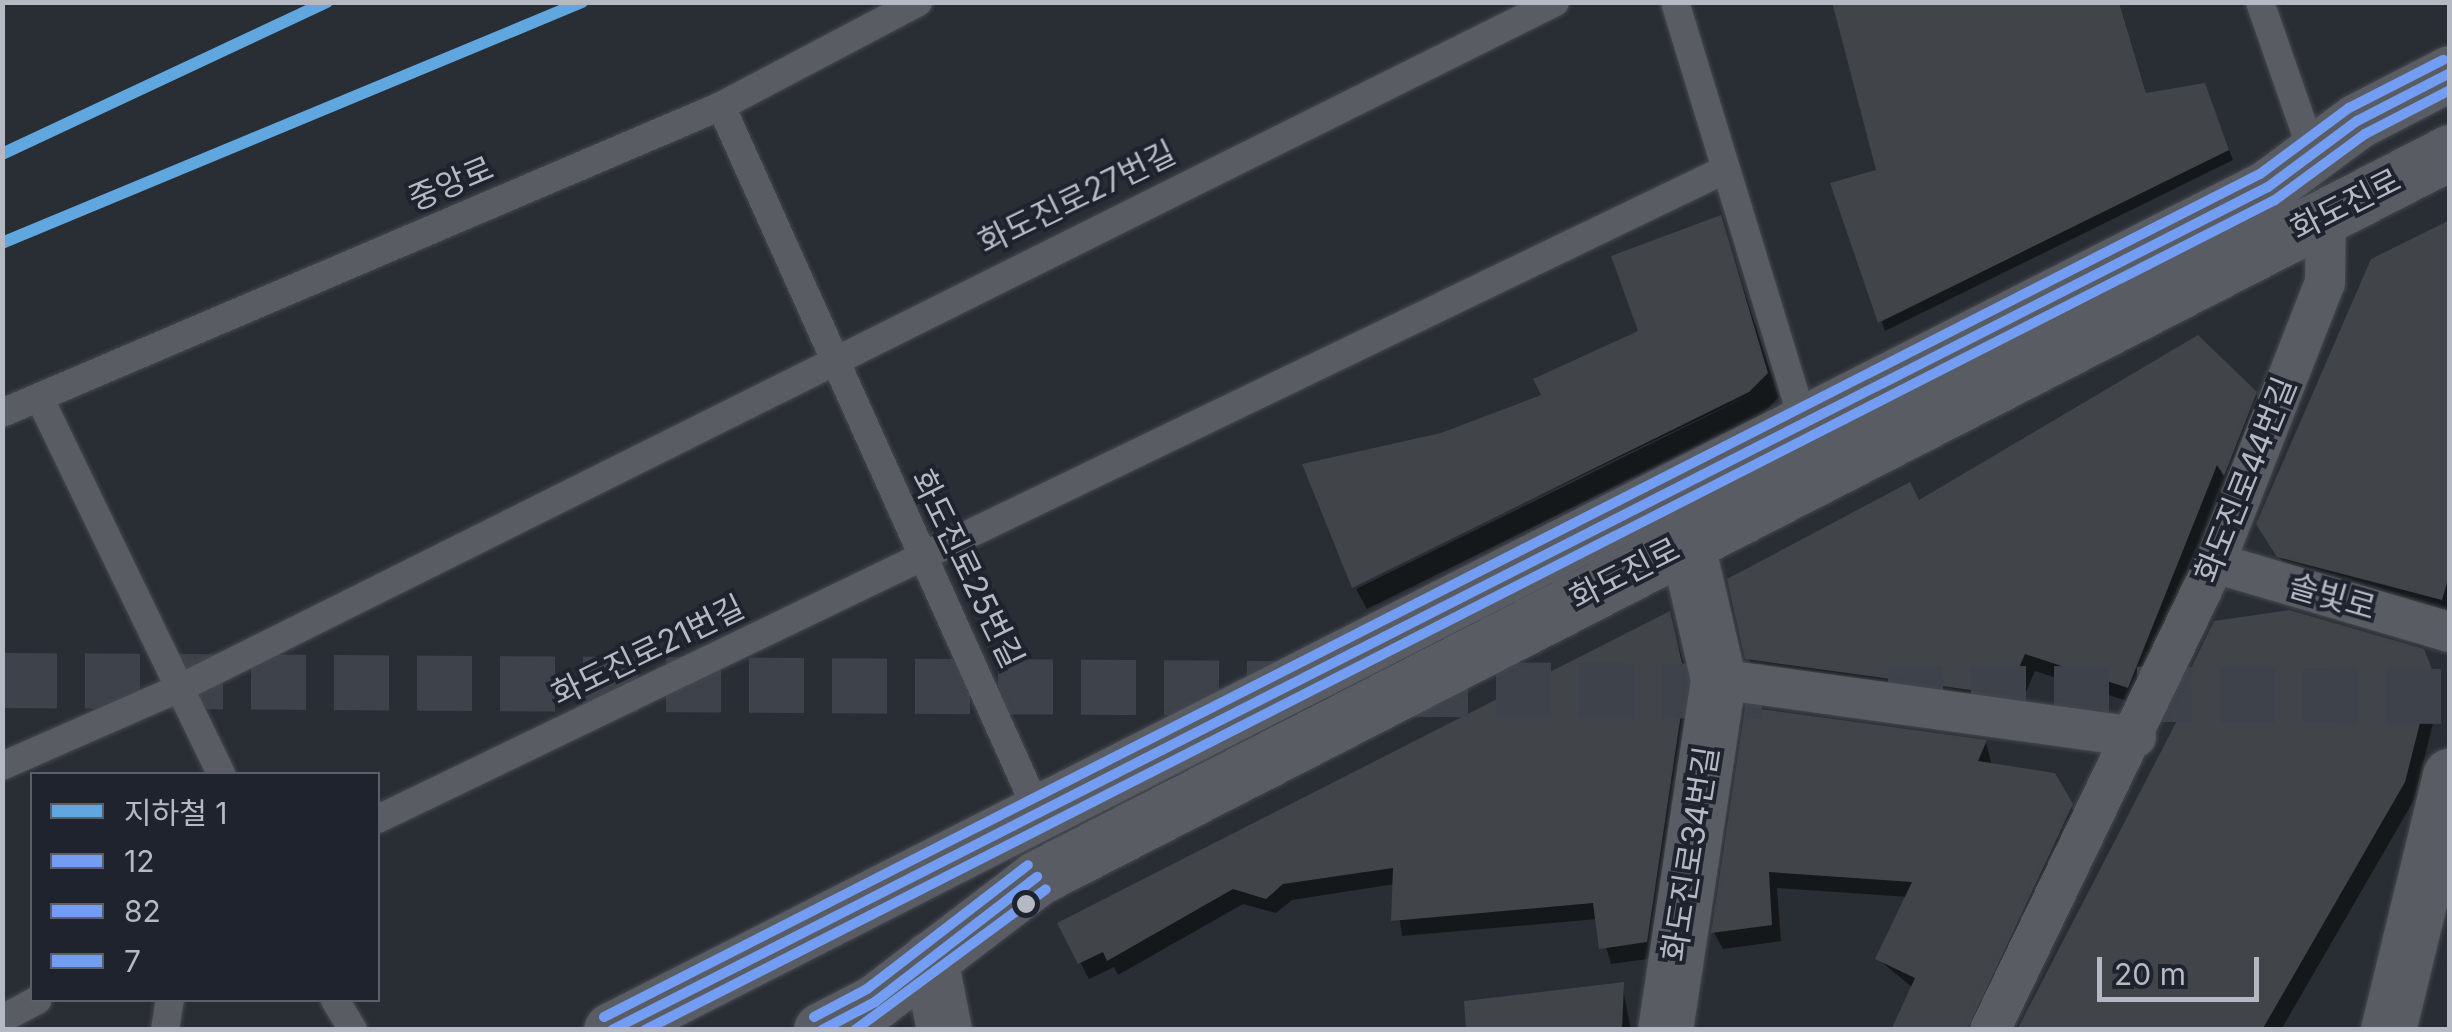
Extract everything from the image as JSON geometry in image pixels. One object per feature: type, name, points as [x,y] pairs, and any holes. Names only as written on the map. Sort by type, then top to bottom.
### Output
[{"type":"street","name":"화도진로","points":[[611,1030],[2268,187],[2313,154],[2450,73]]},
{"type":"street","name":"화도진로","points":[[821,1030],[930,959],[1037,878],[2450,152]]},
{"type":"street","name":"화도진로44번길","points":[[1990,1030],[2136,737],[2215,563],[2326,282],[2326,216]]},
{"type":"street","name":"화도진로34번길","points":[[1665,1030],[1718,680],[1674,490]]},
{"type":"street","name":"솔빛로","points":[[2215,563],[2450,632]]},
{"type":"street","points":[[1718,680],[1908,700],[2136,737]]},
{"type":"street","points":[[2388,1030],[2450,775]]},
{"type":"street","points":[[930,959],[944,1030]]},
{"type":"lane","name":"중앙로","points":[[2,413],[721,106],[918,2]]},
{"type":"lane","name":"화도진로27번길","points":[[830,358],[1556,2]]},
{"type":"lane","points":[[1674,2],[1820,475]]},
{"type":"lane","points":[[2260,2],[2313,154]]},
{"type":"lane","name":"화도진로25번길","points":[[721,106],[920,559],[971,649],[1038,812]]},
{"type":"lane","name":"화도진로21번길","points":[[380,818],[1724,170]]},
{"type":"lane","points":[[2,766],[184,686],[830,358]]},
{"type":"lane","points":[[40,400],[184,686],[220,772]]},
{"type":"lane","points":[[2,1019],[33,1002]]},
{"type":"lane","points":[[166,1030],[170,1002]]},
{"type":"lane","points":[[337,1002],[353,1030]]},
{"type":"building","points":[[1832,2],[2119,2],[2146,93],[2205,83],[2229,150],[1878,323],[1830,183],[1876,170]]},
{"type":"building","points":[[1721,215],[1768,373],[1749,392],[1352,588],[1302,464],[1441,433],[1541,395],[1533,379],[1638,331],[1611,256]]},
{"type":"building","points":[[2450,220],[2450,572],[2442,600],[2277,557],[2256,524],[2371,259]]},
{"type":"building","points":[[2198,335],[2257,392],[2224,476],[2217,465],[2128,688],[2025,654],[2007,695],[1745,659],[1727,579],[1910,482],[1919,500]]},
{"type":"building","points":[[2289,610],[2424,649],[2433,672],[2405,782],[2262,1030],[2017,1030],[2184,707],[2174,703],[2214,621]]},
{"type":"building","points":[[1670,611],[1686,680],[1647,942],[1599,949],[1593,903],[1391,921],[1393,868],[1283,884],[1266,899],[1233,889],[1107,961],[1103,952],[1078,964],[1057,923]]},
{"type":"building","points":[[1745,707],[1987,740],[1978,761],[2055,773],[2073,804],[1967,1030],[1891,1030],[1915,978],[1875,959],[1912,882],[1769,872],[1772,925],[1711,933]]},
{"type":"building","points":[[1624,982],[1622,1030],[1466,1030],[1464,1001]]},
{"type":"tunnel","points":[[2,680],[1762,691]]},
{"type":"tunnel","points":[[1888,692],[2450,696]]},
{"type":"metro line","name":"1","points":[[2,154],[327,2]]},
{"type":"metro line","name":"1","points":[[2,243],[582,2]]},
{"type":"transit line","name":"7","points":[[604,1017],[2260,174],[2349,108],[2443,60]]},
{"type":"transit line","name":"12","points":[[612,1030],[2268,187],[2357,121],[2450,73]]},
{"type":"transit line","name":"82","points":[[645,1030],[2275,200],[2365,134],[2450,90]]},
{"type":"transit line","name":"7","points":[[814,1017],[867,989],[1028,865]]},
{"type":"transit line","name":"12","points":[[822,1030],[875,1002],[1037,877]]},
{"type":"transit line","name":"82","points":[[855,1030],[1046,889]]}]
